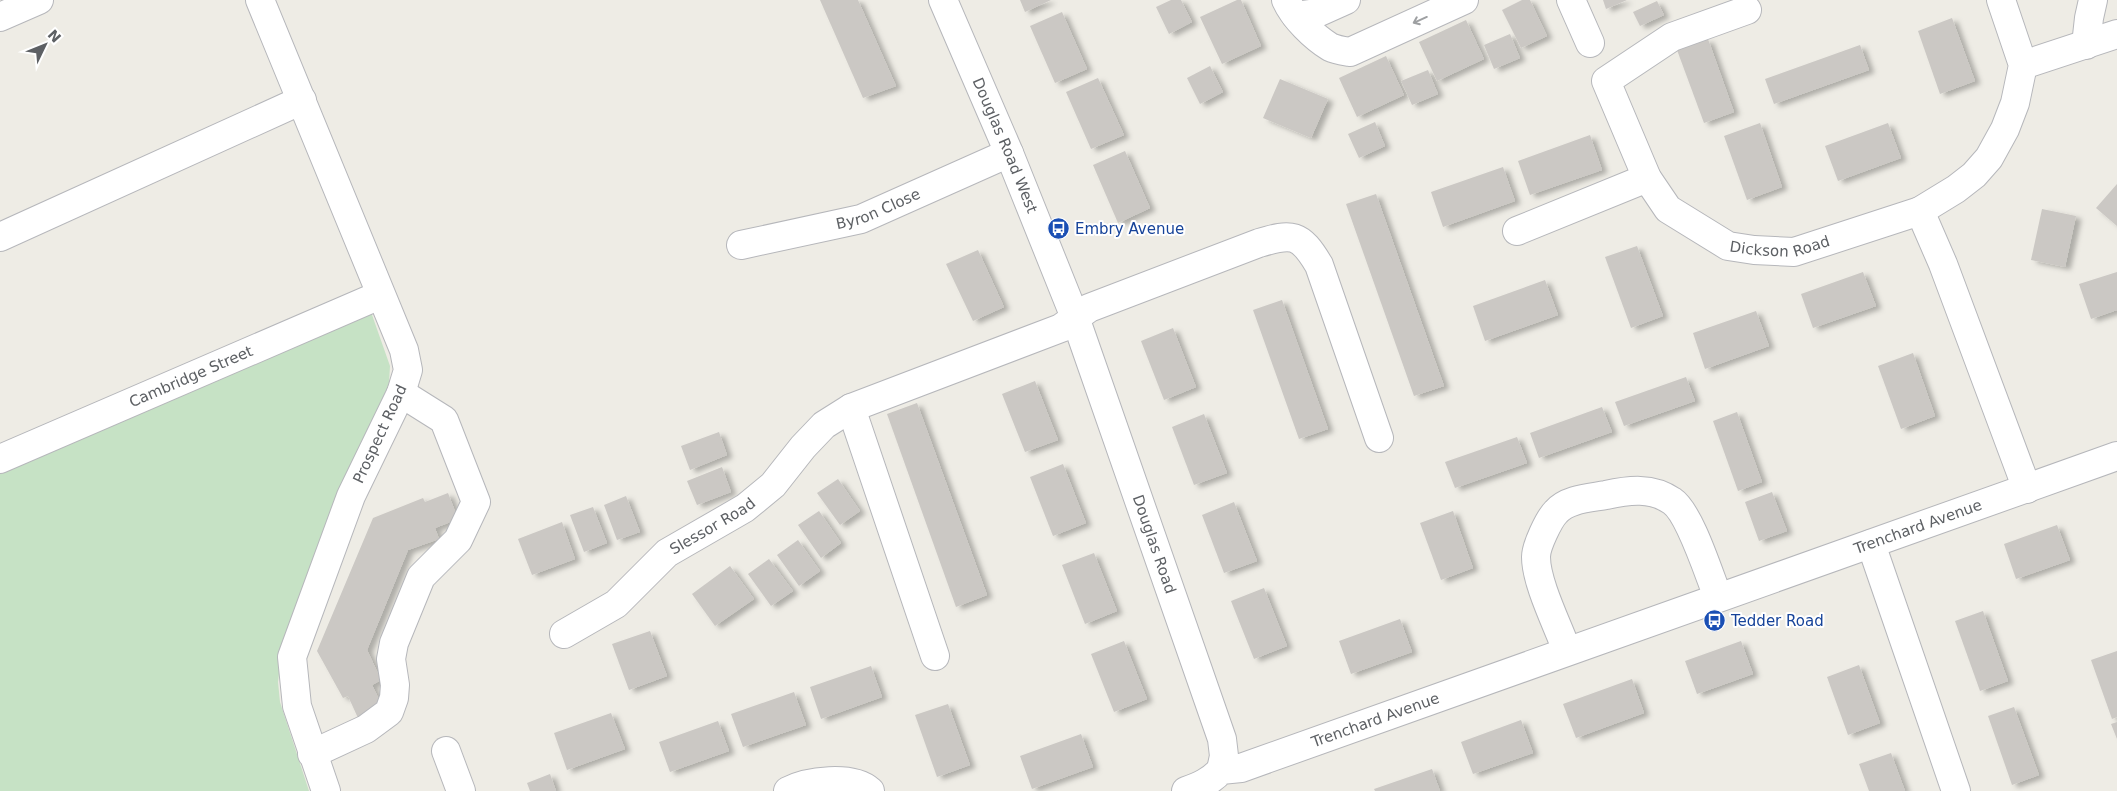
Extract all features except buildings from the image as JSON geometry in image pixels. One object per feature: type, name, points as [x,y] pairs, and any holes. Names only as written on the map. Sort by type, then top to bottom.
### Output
[{"type":"street","points":[[0,17],[39,0]]},
{"type":"street","name":"Prospect Road","points":[[260,0],[404,350],[408,370],[401,393],[351,496],[292,657],[297,706],[326,791]]},
{"type":"street","name":"Douglas Road West","points":[[944,0],[1076,320]]},
{"type":"street","points":[[1291,8],[1317,13],[1346,0]]},
{"type":"street","points":[[1291,8],[1314,34],[1332,48],[1350,52],[1464,0]]},
{"type":"street","points":[[1571,0],[1590,44]]},
{"type":"street","points":[[2001,0],[2023,65],[2117,34]]},
{"type":"street","points":[[2086,45],[2088,18],[2094,0]]},
{"type":"street","name":"Dickson Road","points":[[1747,10],[1672,37],[1606,81],[1647,178],[1668,209],[1728,246],[1754,250],[1794,252],[1920,211],[1974,175],[1989,158],[2005,129],[2015,102],[2023,65]]},
{"type":"street","points":[[0,237],[302,100]]},
{"type":"street","name":"Byron Close","points":[[741,245],[860,219],[1008,153]]},
{"type":"street","points":[[1518,231],[1647,178]]},
{"type":"street","points":[[1920,211],[1943,264],[2027,489]]},
{"type":"street","points":[[1076,320],[1089,308],[1259,243],[1284,236],[1297,240],[1310,250],[1319,264],[1379,438]]},
{"type":"street","name":"Cambridge Street","points":[[0,459],[380,295]]},
{"type":"street","name":"Slessor Road","points":[[564,634],[616,604],[667,553],[745,508],[773,486],[824,425],[851,408],[1062,328],[1076,320]]},
{"type":"street","name":"Douglas Road","points":[[1076,320],[1222,739],[1224,756],[1221,770]]},
{"type":"street","points":[[312,754],[366,729],[389,712],[394,698],[395,685],[391,659],[392,651],[411,601],[421,577],[458,540],[476,502],[444,420],[401,393]]},
{"type":"street","points":[[851,408],[935,656]]},
{"type":"street","name":"Trenchard Avenue","points":[[1186,791],[1200,786],[1215,777],[1221,770],[1241,768],[2117,456]]},
{"type":"street","points":[[1567,651],[1541,581],[1536,556],[1544,533],[1556,511],[1575,501],[1627,490],[1652,491],[1673,502],[1686,518],[1718,597]]},
{"type":"street","points":[[1871,544],[1956,791]]},
{"type":"street","points":[[446,751],[461,791]]},
{"type":"street","points":[[788,791],[800,784],[836,781],[864,786],[870,791]]},
{"type":"green space","points":[[371,312],[390,366],[389,383],[281,658],[278,682],[280,702],[309,791],[0,791],[0,470]]},
{"type":"place","name":"Embry Avenue","points":[[1059,229]]},
{"type":"place","name":"Tedder Road","points":[[1715,621]]}]
